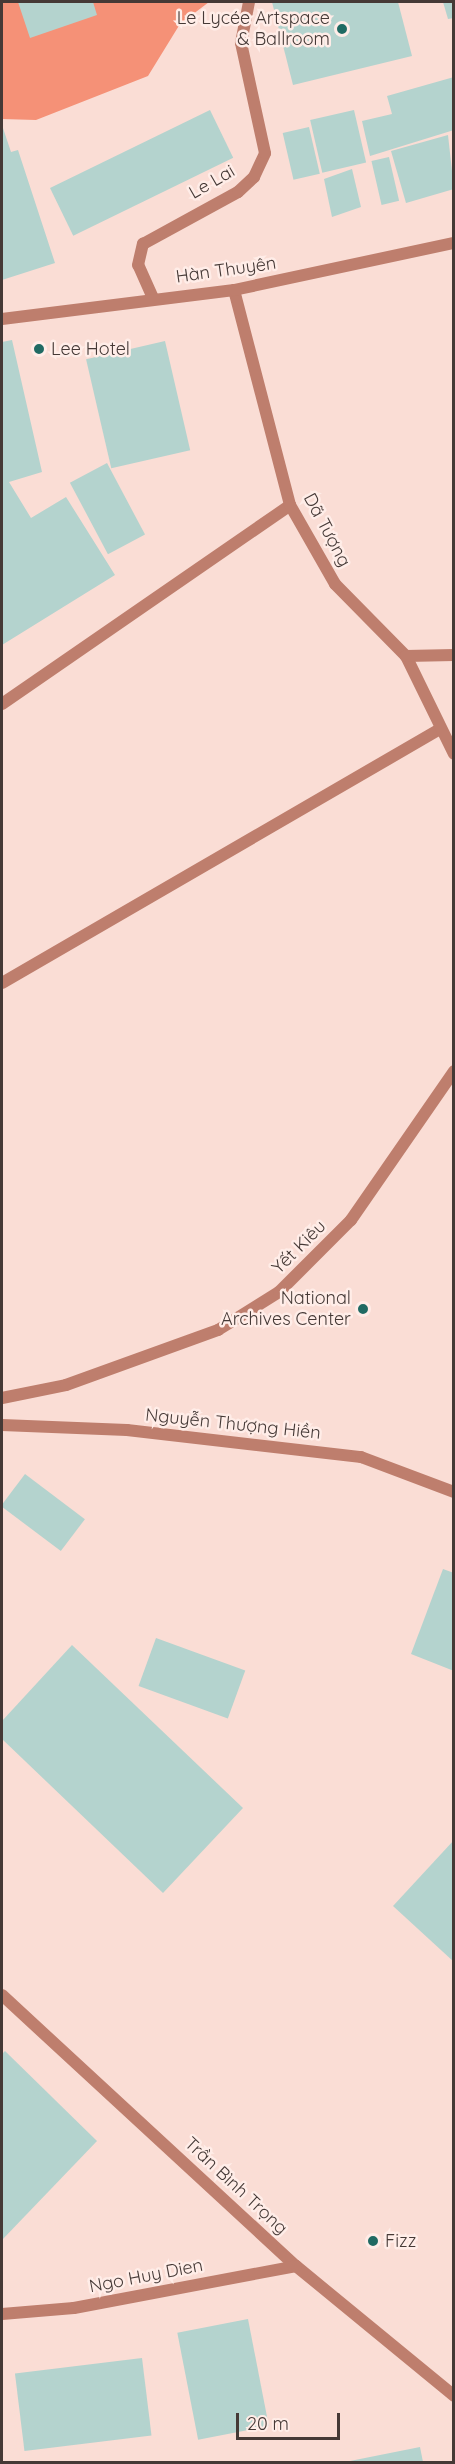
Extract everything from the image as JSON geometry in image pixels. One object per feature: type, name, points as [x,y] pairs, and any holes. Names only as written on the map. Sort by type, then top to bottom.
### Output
[{"type":"street","name":"Le Lai","points":[[153,298],[138,265],[142,244],[238,192],[254,177],[265,153],[242,43],[249,2]]},
{"type":"street","name":"Hàn Thuyên","points":[[2,319],[153,298],[234,290],[453,243]]},
{"type":"street","name":"Dã Tượng","points":[[234,290],[290,505],[335,584],[406,656],[453,754]]},
{"type":"street","points":[[2,704],[290,505]]},
{"type":"street","points":[[406,656],[453,655]]},
{"type":"street","points":[[2,983],[440,729]]},
{"type":"street","name":"Yết Kiêu","points":[[2,1398],[66,1385],[218,1330],[279,1292],[351,1220],[453,1071]]},
{"type":"street","name":"Nguyễn Thượng Hiền","points":[[2,1425],[127,1430],[361,1457],[453,1492]]},
{"type":"street","name":"Trần Bình Trọng","points":[[2,1995],[296,2266],[453,2396]]},
{"type":"street","name":"Ngo Huy Dien","points":[[2,2314],[74,2308],[296,2266]]},
{"type":"shaded area","points":[[2,2],[209,2],[180,24],[148,76],[36,120],[2,119]]},
{"type":"building","points":[[18,2],[93,2],[97,15],[30,38]]},
{"type":"building","name":"Le Lycée Artspace & Ballroom","points":[[272,2],[398,2],[412,56],[293,85]]},
{"type":"building","points":[[443,2],[454,2],[454,18],[448,19]]},
{"type":"building","points":[[454,77],[454,130],[370,156],[362,121],[392,114],[387,96]]},
{"type":"building","points":[[210,110],[233,158],[73,236],[50,188]]},
{"type":"building","points":[[354,110],[366,163],[322,173],[310,120]]},
{"type":"building","points":[[2,125],[11,152],[18,150],[55,263],[2,280]]},
{"type":"building","points":[[309,127],[320,174],[293,180],[283,133]]},
{"type":"building","points":[[448,135],[454,189],[406,203],[391,151]]},
{"type":"building","points":[[389,157],[399,201],[382,205],[371,161]]},
{"type":"building","points":[[352,169],[361,207],[332,217],[324,179]]},
{"type":"building","points":[[12,340],[42,472],[9,482],[31,518],[66,497],[115,575],[2,645],[2,342]]},
{"type":"building","points":[[165,341],[190,450],[111,468],[86,359]]},
{"type":"building","points":[[107,463],[145,535],[108,554],[70,483]]},
{"type":"building","points":[[25,1474],[85,1519],[61,1551],[2,1507]]},
{"type":"building","points":[[443,1569],[454,1573],[454,1671],[411,1654]]},
{"type":"building","points":[[156,1638],[245,1670],[228,1718],[139,1686]]},
{"type":"building","points":[[72,1645],[243,1808],[163,1893],[2,1739],[2,1721]]},
{"type":"building","points":[[454,1840],[454,1962],[393,1906]]},
{"type":"building","points":[[5,2051],[97,2141],[2,2240],[2,2054]]},
{"type":"building","points":[[248,2319],[269,2426],[198,2440],[177,2333]]},
{"type":"building","points":[[142,2358],[152,2435],[24,2451],[15,2374]]},
{"type":"building","points":[[420,2447],[423,2462],[350,2462],[350,2461]]},
{"type":"place","name":"Le Lycée Artspace & Ballroom","points":[[342,29]]},
{"type":"place","name":"Lee Hotel","points":[[39,349]]},
{"type":"place","name":"National Archives Center","points":[[363,1309]]},
{"type":"place","name":"Fizz","points":[[373,2241]]}]
